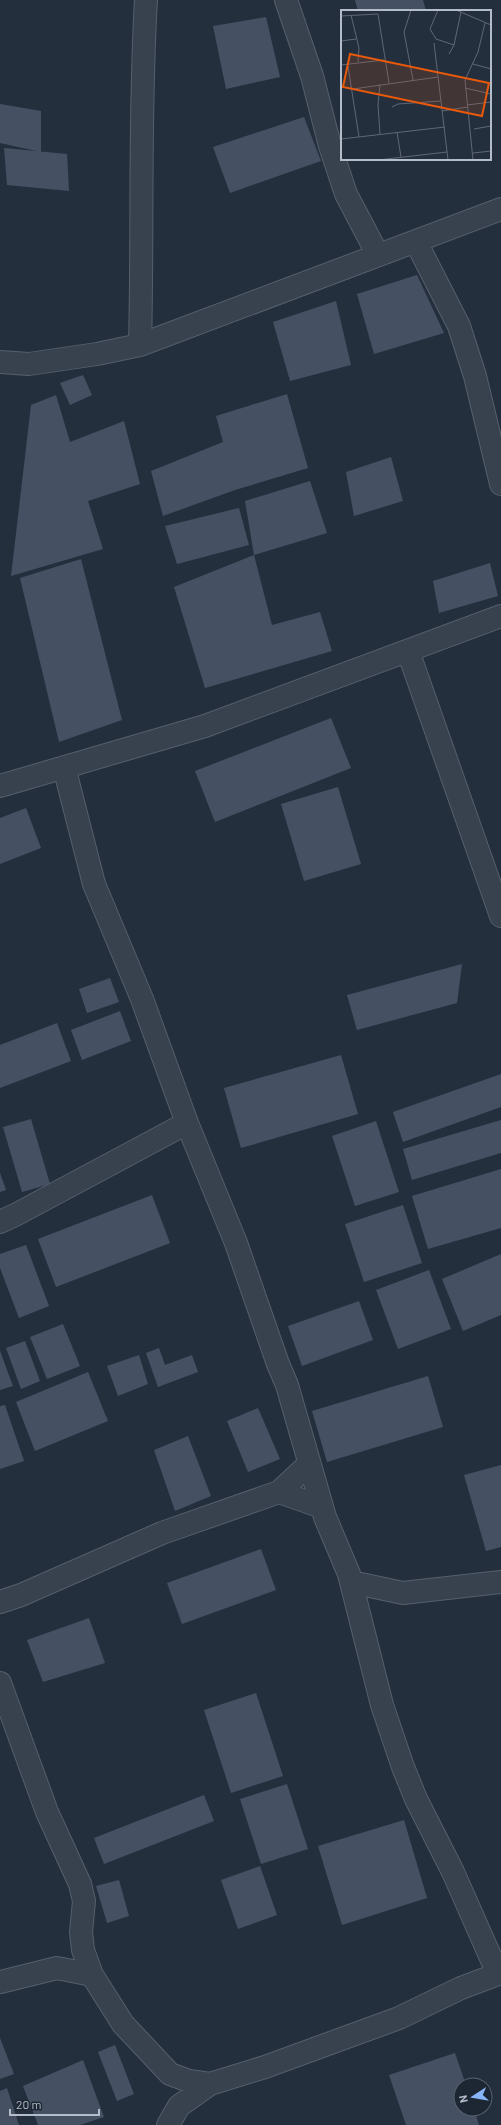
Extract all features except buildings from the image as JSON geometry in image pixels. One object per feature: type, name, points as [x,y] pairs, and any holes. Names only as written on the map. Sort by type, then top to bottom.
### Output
[{"type":"street","points":[[140,345],[142,253],[140,162],[146,0]]},
{"type":"street","points":[[286,0],[312,76],[330,146],[346,194],[378,255]]},
{"type":"street","points":[[0,362],[29,364],[97,354],[140,345],[501,209]]},
{"type":"street","points":[[416,242],[459,326],[475,376],[501,484]]},
{"type":"street","points":[[0,786],[64,766],[205,726],[501,616]]},
{"type":"street","points":[[408,651],[501,916]]},
{"type":"street","points":[[64,766],[94,884],[142,999],[187,1123],[236,1243],[278,1364],[287,1385],[322,1507],[351,1582],[382,1705],[404,1767],[416,1799],[453,1872],[499,1973],[461,1988],[399,2018],[265,2067],[210,2084],[179,2106],[168,2125]]},
{"type":"street","points":[[0,1222],[18,1214],[187,1123]]},
{"type":"street","points":[[0,1602],[21,1595],[162,1533],[279,1492],[309,1464]]},
{"type":"street","points":[[279,1492],[322,1507]]},
{"type":"street","points":[[351,1582],[403,1593],[501,1582]]},
{"type":"street","points":[[0,1683],[47,1812],[80,1884],[84,1901],[81,1932],[83,1950],[92,1975],[122,2024],[170,2074],[189,2081],[210,2084]]},
{"type":"street","points":[[57,1968],[81,1932]]},
{"type":"street","points":[[0,1982],[57,1968],[92,1975]]},
{"type":"street","points":[[170,2074],[179,2106]]}]
